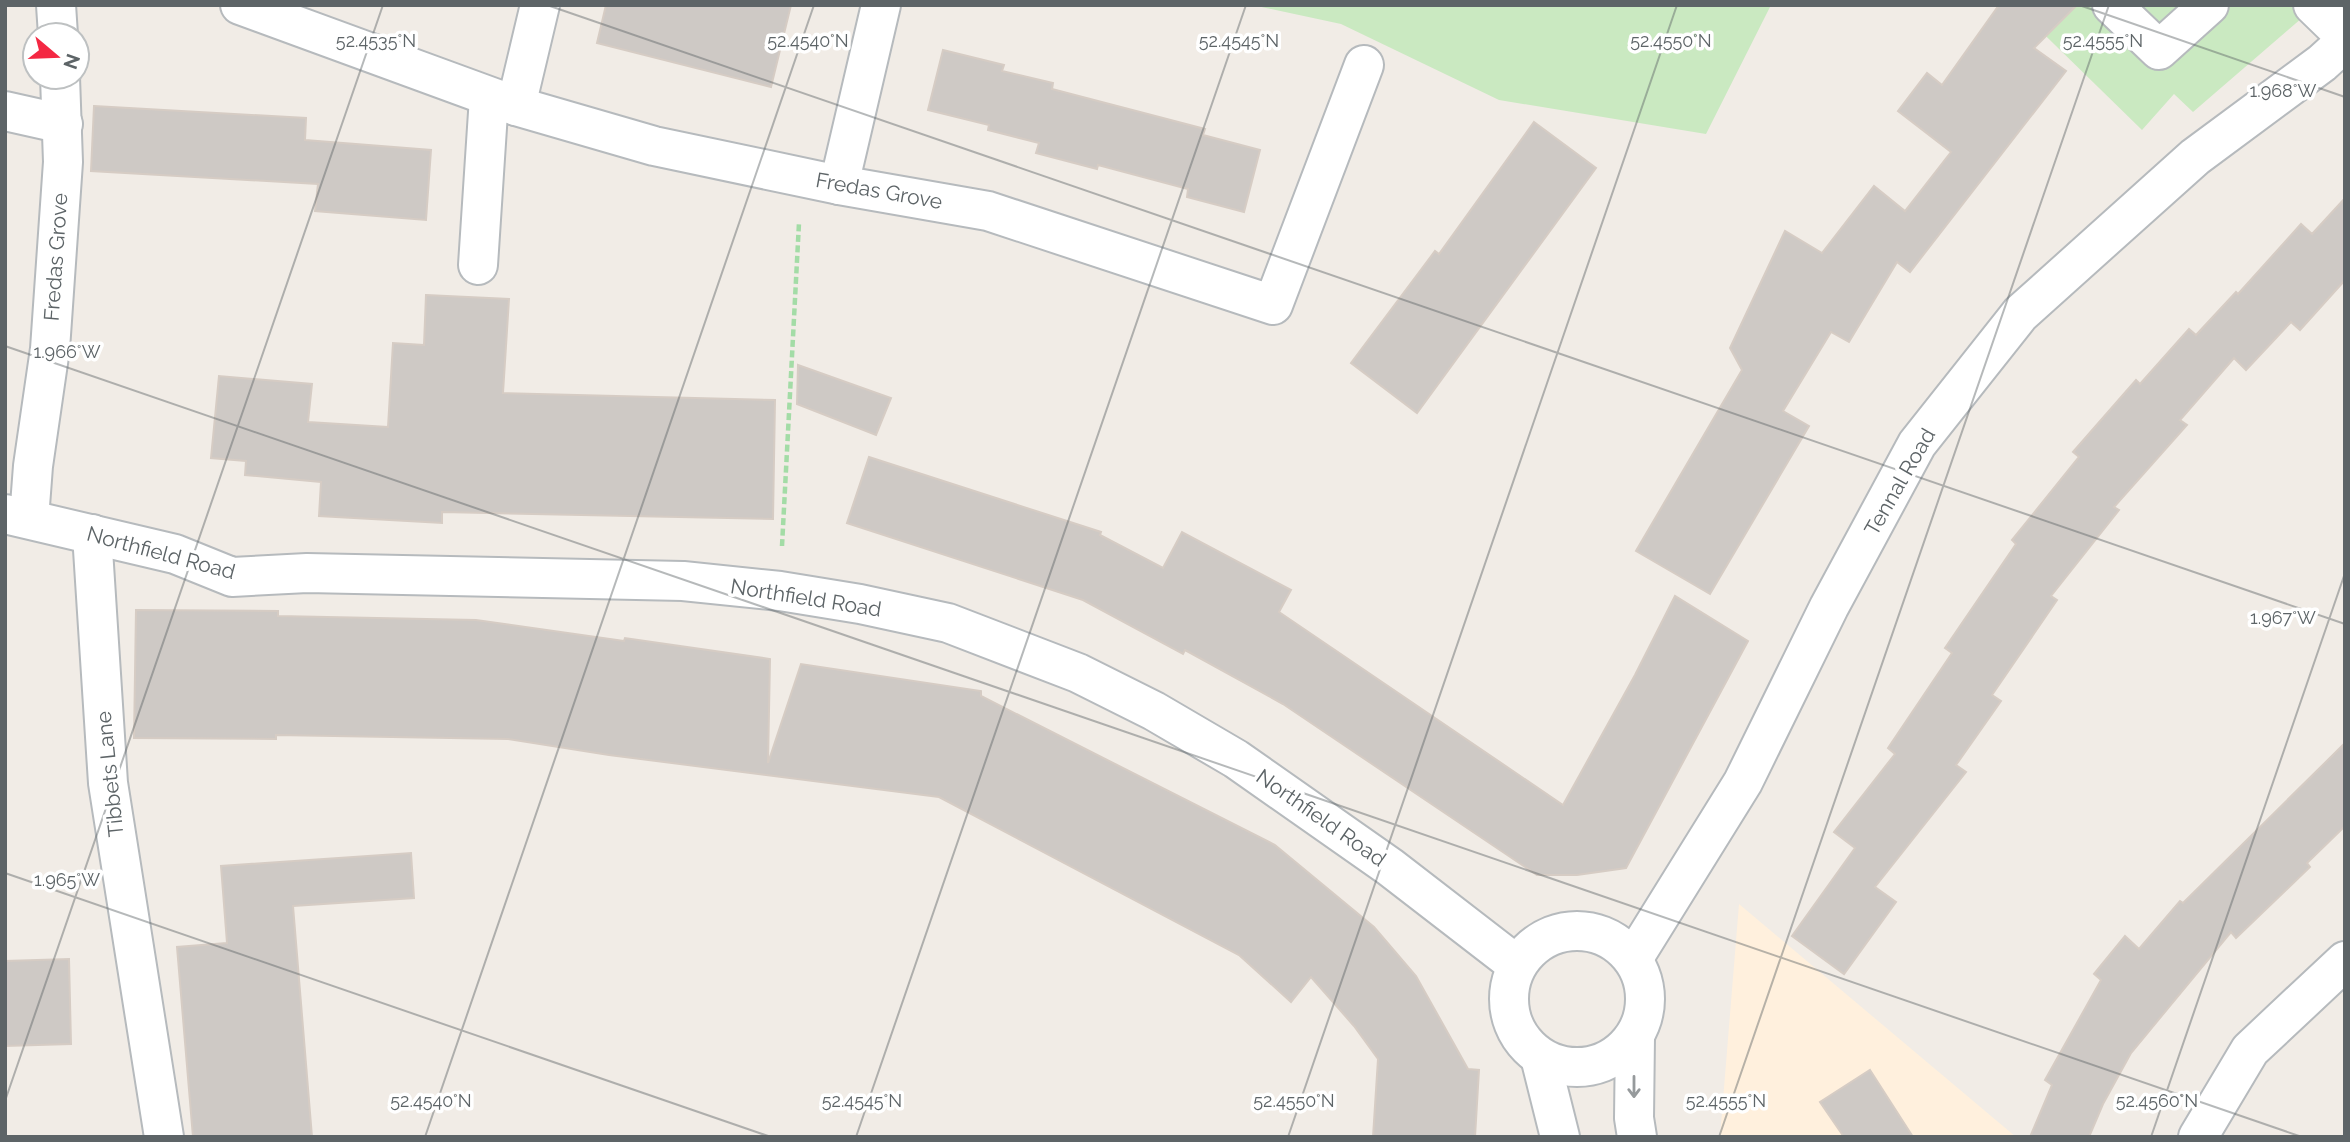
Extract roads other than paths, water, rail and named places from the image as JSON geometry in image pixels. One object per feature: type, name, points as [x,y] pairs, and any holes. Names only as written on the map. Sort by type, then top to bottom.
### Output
[{"type":"street","name":"Fredas Grove","points":[[240,5],[503,102],[654,146],[839,185],[988,211],[1273,305],[1364,65]]},
{"type":"street","points":[[478,265],[503,102],[540,5]]},
{"type":"street","points":[[839,185],[881,5]]},
{"type":"street","points":[[2112,5],[2159,50],[2209,5]]},
{"type":"street","points":[[2313,5],[2345,36]]},
{"type":"street","name":"Tennal Road","points":[[1633,959],[1743,782],[1829,607],[1917,444],[2020,314],[2195,157],[2322,63],[2345,42]]},
{"type":"street","name":"Fredas Grove","points":[[17,517],[19,459],[50,349],[63,162],[61,91]]},
{"type":"street","points":[[5,111],[63,124]]},
{"type":"street","name":"Northfield Road","points":[[17,517],[175,554],[232,577],[307,573],[683,581],[780,590],[948,623],[1078,673],[1154,711],[1236,759],[1390,866],[1517,965]]},
{"type":"street","name":"Tibbets Lane","points":[[92,534],[108,783],[164,1137]]},
{"type":"street","points":[[1587,931],[1613,940],[1633,959],[1642,977],[1646,998],[1644,1018],[1635,1037],[1616,1056],[1591,1067],[1565,1067],[1540,1057],[1524,1044],[1514,1026],[1508,1006],[1509,985],[1517,965],[1535,944],[1559,932],[1587,931]]},
{"type":"street","points":[[2198,1137],[2250,1050],[2345,961]]},
{"type":"street","points":[[1635,1037],[1634,1118],[1637,1137]]},
{"type":"street","points":[[1540,1057],[1560,1137]]}]
